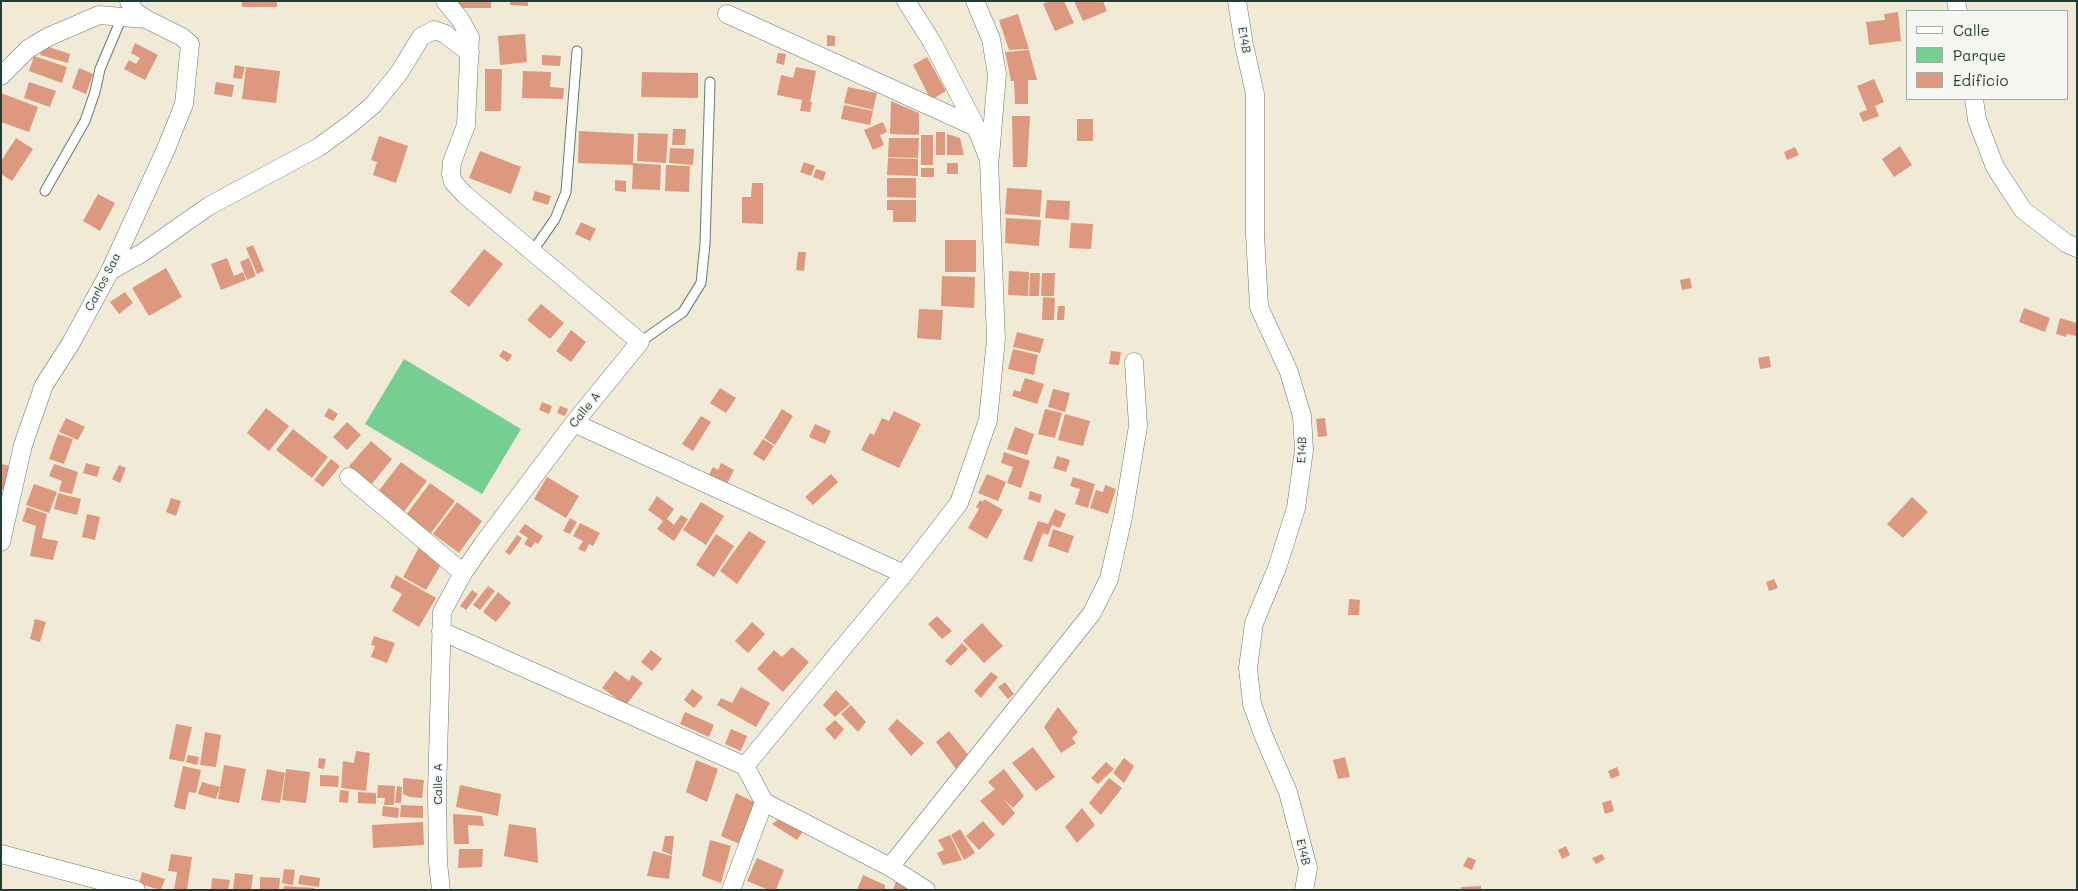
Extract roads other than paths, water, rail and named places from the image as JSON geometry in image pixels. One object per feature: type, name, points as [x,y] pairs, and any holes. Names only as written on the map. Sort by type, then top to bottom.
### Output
[{"type":"street","points":[[445,1],[460,19],[470,37],[466,125],[452,162],[451,174],[459,190],[640,342]]},
{"type":"street","points":[[906,1],[932,42],[976,126],[989,160]]},
{"type":"street","points":[[745,766],[904,574],[959,503],[988,420],[996,338],[989,160],[998,74],[991,39],[975,1]]},
{"type":"street","name":"E14B","points":[[1237,1],[1255,94],[1255,234],[1259,307],[1289,372],[1302,416],[1304,450],[1296,508],[1277,568],[1254,623],[1248,668],[1252,704],[1288,792],[1308,868],[1304,890]]},
{"type":"street","points":[[1,76],[28,49],[48,37],[99,15],[125,9]]},
{"type":"street","name":"Carlos Saa","points":[[2,536],[23,445],[36,404],[48,376],[71,344],[110,271],[166,149],[184,104],[190,44],[182,37],[134,11],[125,9]]},
{"type":"street","points":[[727,14],[976,126]]},
{"type":"street","points":[[110,271],[142,253],[209,206],[319,147],[353,122],[374,104],[399,73],[421,38],[434,30],[445,34],[470,53]]},
{"type":"street","points":[[1974,100],[1977,120],[1994,167],[2023,210],[2066,243],[2077,248]]},
{"type":"street","name":"Calle A","points":[[441,890],[438,863],[437,793],[442,612],[463,573],[574,423],[640,342]]},
{"type":"street","points":[[890,867],[1092,613],[1109,580],[1123,517],[1138,426],[1134,362]]},
{"type":"street","points":[[574,423],[904,574]]},
{"type":"street","points":[[349,477],[463,573]]},
{"type":"street","points":[[441,630],[745,766],[764,802],[890,867],[922,889]]},
{"type":"street","points":[[731,890],[764,802]]},
{"type":"street","points":[[1,854],[136,890]]},
{"type":"lane","points":[[45,191],[85,121],[95,92],[100,69],[125,9]]},
{"type":"lane","points":[[532,252],[555,218],[566,192],[577,51]]},
{"type":"lane","points":[[640,342],[683,312],[701,283],[705,244],[710,82]]}]
